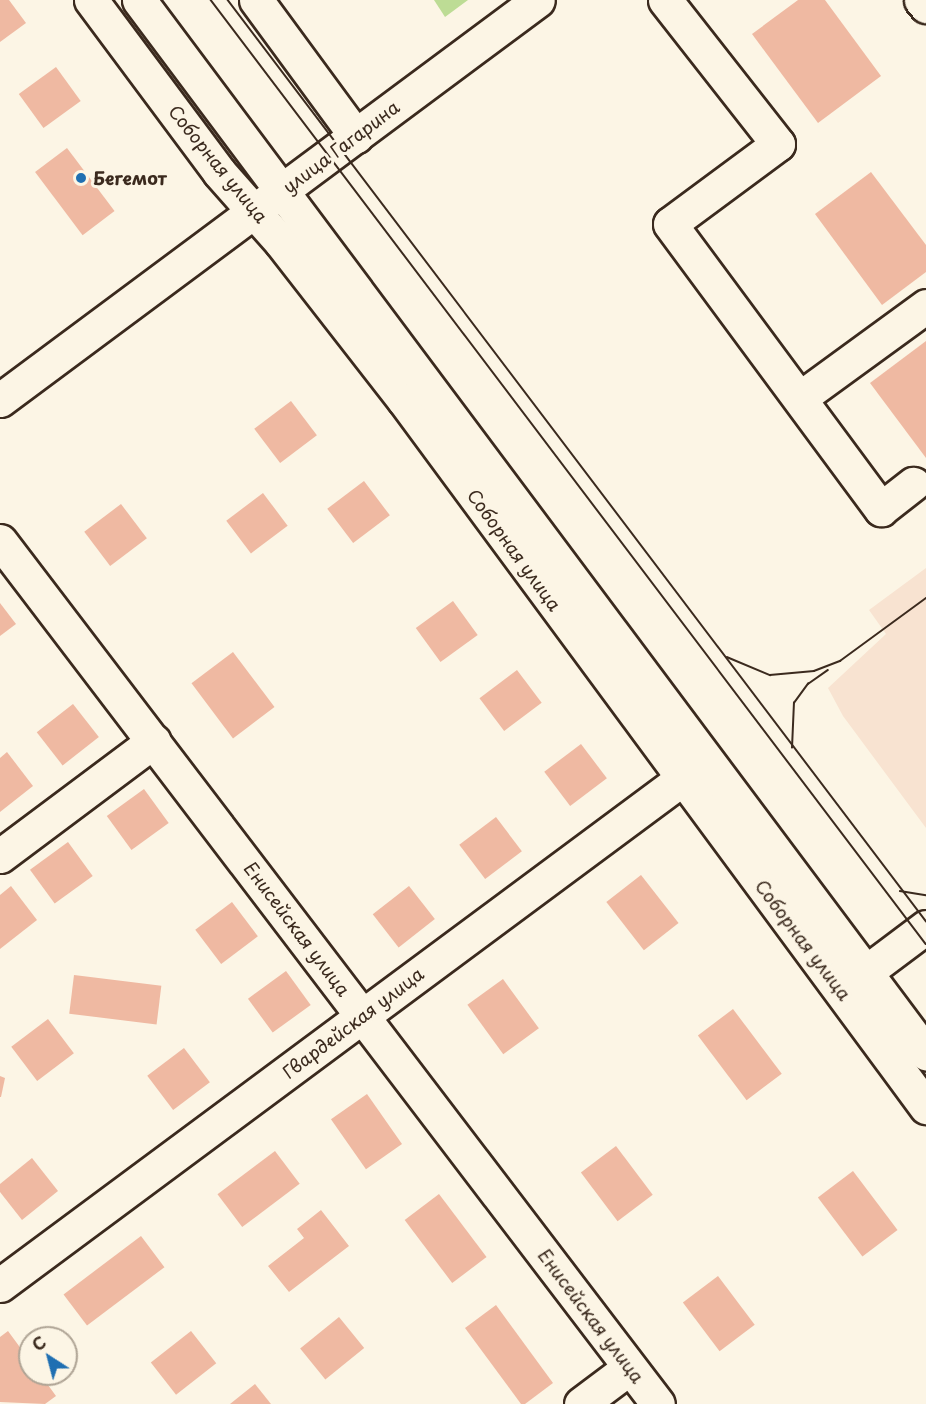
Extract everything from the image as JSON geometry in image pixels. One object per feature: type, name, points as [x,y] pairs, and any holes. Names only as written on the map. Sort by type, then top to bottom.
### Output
[{"type":"main road","name":"Соборная улица","points":[[91,0],[219,172],[255,211],[694,770],[853,982],[926,1107]]},
{"type":"main road","name":"Соборная улица","points":[[139,0],[281,192],[694,770]]},
{"type":"main road","points":[[256,0],[356,136]]},
{"type":"main road","name":"улица Гагарина","points":[[0,400],[538,0]]},
{"type":"main road","points":[[665,0],[778,144],[670,224],[881,509],[913,484]]},
{"type":"main road","points":[[921,0],[926,6]]},
{"type":"main road","points":[[800,398],[926,306]]},
{"type":"main road","name":"Енисейская улица","points":[[0,541],[658,1404]]},
{"type":"main road","points":[[0,856],[154,741]]},
{"type":"main road","name":"Гвардейская улица","points":[[0,1285],[694,770]]},
{"type":"main road","points":[[853,982],[926,927]]},
{"type":"main road","name":"Соборная улица","points":[[853,982],[926,1053]]},
{"type":"main road","points":[[581,1404],[629,1368]]},
{"type":"shaded area","points":[[926,568],[926,828],[843,716],[828,688],[886,634],[869,610]]},
{"type":"green space","points":[[434,0],[468,0],[445,17]]},
{"type":"building","points":[[0,0],[9,0],[26,23],[0,42]]},
{"type":"building","points":[[798,0],[825,0],[881,76],[818,123],[752,34]]},
{"type":"building","points":[[56,67],[81,101],[43,128],[19,94]]},
{"type":"building","points":[[67,148],[115,211],[83,235],[35,172]]},
{"type":"building","points":[[871,172],[926,245],[926,272],[882,305],[815,214]]},
{"type":"building","points":[[926,341],[926,458],[870,383]]},
{"type":"building","points":[[291,401],[317,435],[280,463],[254,429]]},
{"type":"building","points":[[364,481],[390,515],[353,543],[327,509]]},
{"type":"building","points":[[263,493],[288,526],[251,553],[226,521]]},
{"type":"building","points":[[121,504],[147,538],[110,566],[84,532]]},
{"type":"building","points":[[453,601],[478,635],[440,662],[416,628]]},
{"type":"building","points":[[0,603],[16,624],[0,636]]},
{"type":"building","points":[[233,652],[275,707],[233,738],[191,683]]},
{"type":"building","points":[[517,670],[542,703],[504,731],[479,698]]},
{"type":"building","points":[[73,704],[99,737],[63,765],[37,732]]},
{"type":"building","points":[[581,744],[607,778],[570,806],[544,772]]},
{"type":"building","points":[[7,752],[33,786],[0,812],[0,758]]},
{"type":"building","points":[[144,789],[169,823],[131,850],[107,816]]},
{"type":"building","points":[[496,817],[522,851],[485,879],[459,845]]},
{"type":"building","points":[[68,842],[93,876],[55,904],[30,870]]},
{"type":"building","points":[[641,875],[679,923],[644,950],[606,902]]},
{"type":"building","points":[[11,886],[37,920],[0,949],[0,895]]},
{"type":"building","points":[[409,886],[435,919],[399,947],[373,914]]},
{"type":"building","points":[[232,902],[258,936],[221,964],[195,930]]},
{"type":"building","points":[[286,971],[311,1005],[273,1033],[248,999]]},
{"type":"building","points":[[74,975],[161,986],[157,1024],[69,1014]]},
{"type":"building","points":[[503,979],[539,1028],[503,1054],[467,1005]]},
{"type":"building","points":[[733,1009],[782,1074],[747,1100],[698,1035]]},
{"type":"building","points":[[48,1019],[74,1053],[37,1081],[11,1047]]},
{"type":"building","points":[[184,1048],[210,1082],[173,1110],[147,1076]]},
{"type":"building","points":[[0,1076],[5,1078],[1,1097],[0,1097]]},
{"type":"building","points":[[367,1094],[402,1144],[366,1169],[331,1119]]},
{"type":"building","points":[[616,1146],[653,1195],[618,1221],[581,1172]]},
{"type":"building","points":[[275,1151],[300,1184],[242,1227],[217,1194]]},
{"type":"building","points":[[32,1158],[58,1191],[22,1220],[0,1192],[0,1184]]},
{"type":"building","points":[[853,1171],[898,1230],[862,1257],[818,1197]]},
{"type":"building","points":[[439,1194],[487,1257],[452,1283],[405,1220]]},
{"type":"building","points":[[321,1210],[349,1246],[289,1292],[268,1266],[304,1238],[297,1229]]},
{"type":"building","points":[[141,1236],[164,1267],[87,1326],[64,1294]]},
{"type":"building","points":[[718,1276],[755,1325],[720,1351],[683,1302]]},
{"type":"building","points":[[496,1305],[553,1383],[525,1404],[521,1404],[465,1328]]},
{"type":"building","points":[[339,1317],[364,1348],[325,1380],[300,1348]]},
{"type":"building","points":[[8,1331],[18,1345],[18,1386],[49,1386],[56,1396],[45,1404],[0,1402],[0,1337]]},
{"type":"building","points":[[191,1331],[216,1363],[176,1395],[151,1362]]},
{"type":"building","points":[[255,1384],[271,1404],[230,1404]]},
{"type":"tram line","points":[[211,0],[926,944]]},
{"type":"tram line","points":[[228,0],[926,921]]},
{"type":"tram line","points":[[727,657],[770,675],[814,671],[840,661],[926,598]]},
{"type":"tram line","points":[[792,748],[794,703],[808,684],[828,670]]},
{"type":"tram line","points":[[900,891],[926,895]]},
{"type":"place","name":"Бегемот","points":[[81,178]]}]
